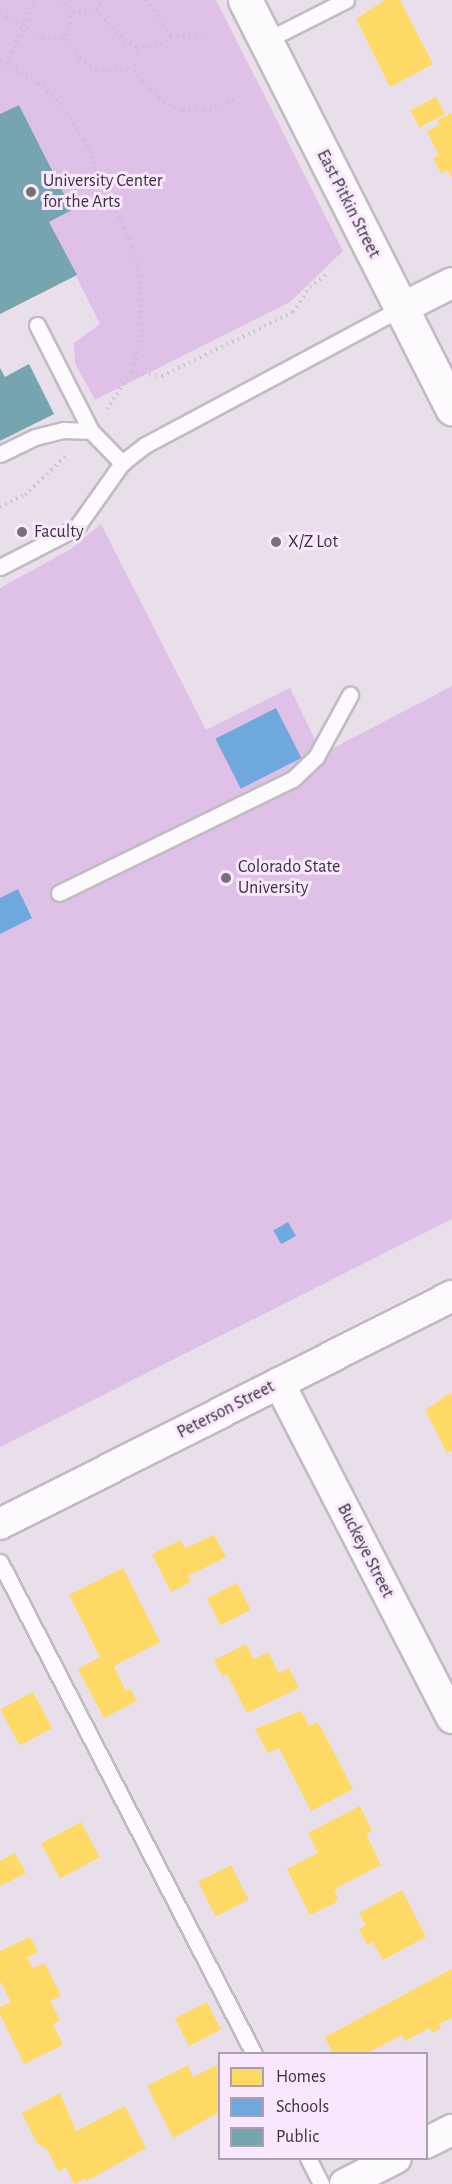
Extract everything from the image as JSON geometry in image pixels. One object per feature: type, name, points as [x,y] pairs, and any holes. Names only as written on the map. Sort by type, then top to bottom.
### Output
[{"type":"street","name":"East Pitkin Street","points":[[245,0],[452,408]]},
{"type":"street","points":[[402,308],[452,283]]},
{"type":"street","name":"Peterson Street","points":[[0,1524],[452,1296]]},
{"type":"street","name":"Buckeye Street","points":[[279,1383],[452,1718]]},
{"type":"street","points":[[428,2142],[452,2130]]},
{"type":"street","points":[[345,2184],[392,2160]]},
{"type":"lane","points":[[265,40],[346,0]]},
{"type":"lane","points":[[0,567],[76,528],[122,463],[206,411],[402,308]]},
{"type":"lane","points":[[37,325],[91,431],[122,463]]},
{"type":"lane","points":[[0,454],[35,437],[63,430],[91,431]]},
{"type":"lane","points":[[58,893],[293,779],[316,757],[350,695]]},
{"type":"lane","points":[[0,1562],[253,2052]]},
{"type":"lane","points":[[309,2160],[321,2184]]},
{"type":"path","points":[[7,64],[35,0]]},
{"type":"path","points":[[60,0],[73,10],[96,10],[124,41],[137,47],[160,44],[171,36],[203,33]]},
{"type":"path","points":[[96,10],[105,0]]},
{"type":"path","points":[[146,0],[171,36]]},
{"type":"path","points":[[65,38],[73,10]]},
{"type":"path","points":[[0,14],[43,39],[65,38]]},
{"type":"path","points":[[65,38],[80,58],[97,70],[134,71],[164,102],[183,110],[220,108],[237,99]]},
{"type":"path","points":[[134,71],[137,47]]},
{"type":"path","points":[[0,61],[38,83],[60,103],[84,140],[132,246],[141,287],[142,335],[131,373],[91,431],[25,495],[0,507]]},
{"type":"path","points":[[131,373],[162,376],[293,312],[310,287],[328,273]]},
{"type":"shaded area","points":[[0,0],[216,0],[343,251],[290,302],[95,400],[75,363],[74,343],[100,324],[49,222],[72,210],[19,105],[0,114]]},
{"type":"shaded area","points":[[101,524],[206,730],[290,688],[322,754],[452,686],[452,1219],[0,1447],[0,588],[71,549]]},
{"type":"building: Homes","points":[[385,0],[400,0],[433,64],[390,87],[356,19]]},
{"type":"building: Homes","points":[[436,97],[445,114],[419,127],[410,111]]},
{"type":"building: Homes","points":[[452,113],[452,179],[448,170],[441,173],[433,158],[439,156],[427,131],[439,125],[437,120]]},
{"type":"building: Homes","points":[[452,1392],[452,1451],[447,1453],[425,1410]]},
{"type":"building: Homes","points":[[214,1535],[226,1557],[188,1576],[191,1582],[171,1592],[152,1554],[181,1540],[185,1548]]},
{"type":"building: Homes","points":[[123,1568],[160,1642],[114,1666],[126,1691],[131,1689],[137,1701],[104,1718],[78,1669],[100,1657],[69,1595]]},
{"type":"building: Homes","points":[[237,1583],[251,1610],[220,1625],[207,1598]]},
{"type":"building: Homes","points":[[246,1644],[254,1659],[268,1652],[279,1673],[289,1668],[299,1688],[247,1713],[227,1674],[222,1676],[214,1660]]},
{"type":"building: Homes","points":[[33,1692],[52,1728],[20,1746],[0,1709]]},
{"type":"building: Homes","points":[[301,1711],[309,1726],[318,1722],[353,1789],[311,1811],[279,1748],[268,1753],[255,1729]]},
{"type":"building: Homes","points":[[360,1806],[372,1831],[366,1834],[381,1865],[338,1887],[334,1891],[338,1898],[335,1903],[310,1915],[287,1869],[318,1853],[308,1833]]},
{"type":"building: Homes","points":[[81,1822],[100,1857],[60,1878],[41,1843]]},
{"type":"building: Homes","points":[[15,1853],[26,1873],[0,1886],[0,1861]]},
{"type":"building: Homes","points":[[231,1865],[249,1900],[216,1917],[198,1882]]},
{"type":"building: Homes","points":[[402,1890],[426,1937],[383,1960],[373,1942],[367,1945],[359,1929],[366,1926],[359,1913]]},
{"type":"building: Homes","points":[[30,1937],[38,1952],[27,1957],[33,1968],[45,1963],[61,1996],[50,2001],[60,2020],[53,2024],[63,2045],[24,2064],[0,2014],[0,2007],[11,2002],[0,1981],[0,1951]]},
{"type":"building: Homes","points":[[452,1969],[452,2018],[439,2024],[441,2028],[432,2033],[430,2028],[405,2041],[402,2035],[369,2052],[332,2052],[325,2037]]},
{"type":"building: Homes","points":[[207,2002],[221,2030],[189,2046],[175,2018]]},
{"type":"building: Homes","points":[[218,2064],[218,2113],[173,2138],[147,2086],[188,2065],[193,2077]]},
{"type":"building: Homes","points":[[60,2093],[76,2131],[125,2106],[146,2148],[87,2181],[86,2178],[74,2184],[66,2167],[58,2171],[47,2149],[37,2143],[22,2113]]},
{"type":"building: Schools","points":[[276,708],[301,758],[241,789],[215,739]]},
{"type":"building: Schools","points":[[18,889],[32,918],[0,934],[0,898]]},
{"type":"building: Schools","points":[[288,1222],[296,1236],[281,1244],[273,1230]]},
{"type":"building: Public","name":"University Center for the Arts","points":[[19,105],[72,210],[49,222],[77,275],[0,314],[0,114]]},
{"type":"building: Public","points":[[29,364],[54,414],[0,441],[0,368],[5,377]]},
{"type":"place","name":"University Center for the Arts","points":[[31,192]]},
{"type":"place","name":"Faculty","points":[[22,532]]},
{"type":"place","name":"X/Z Lot","points":[[276,542]]},
{"type":"place","name":"Colorado State University","points":[[226,878]]}]
